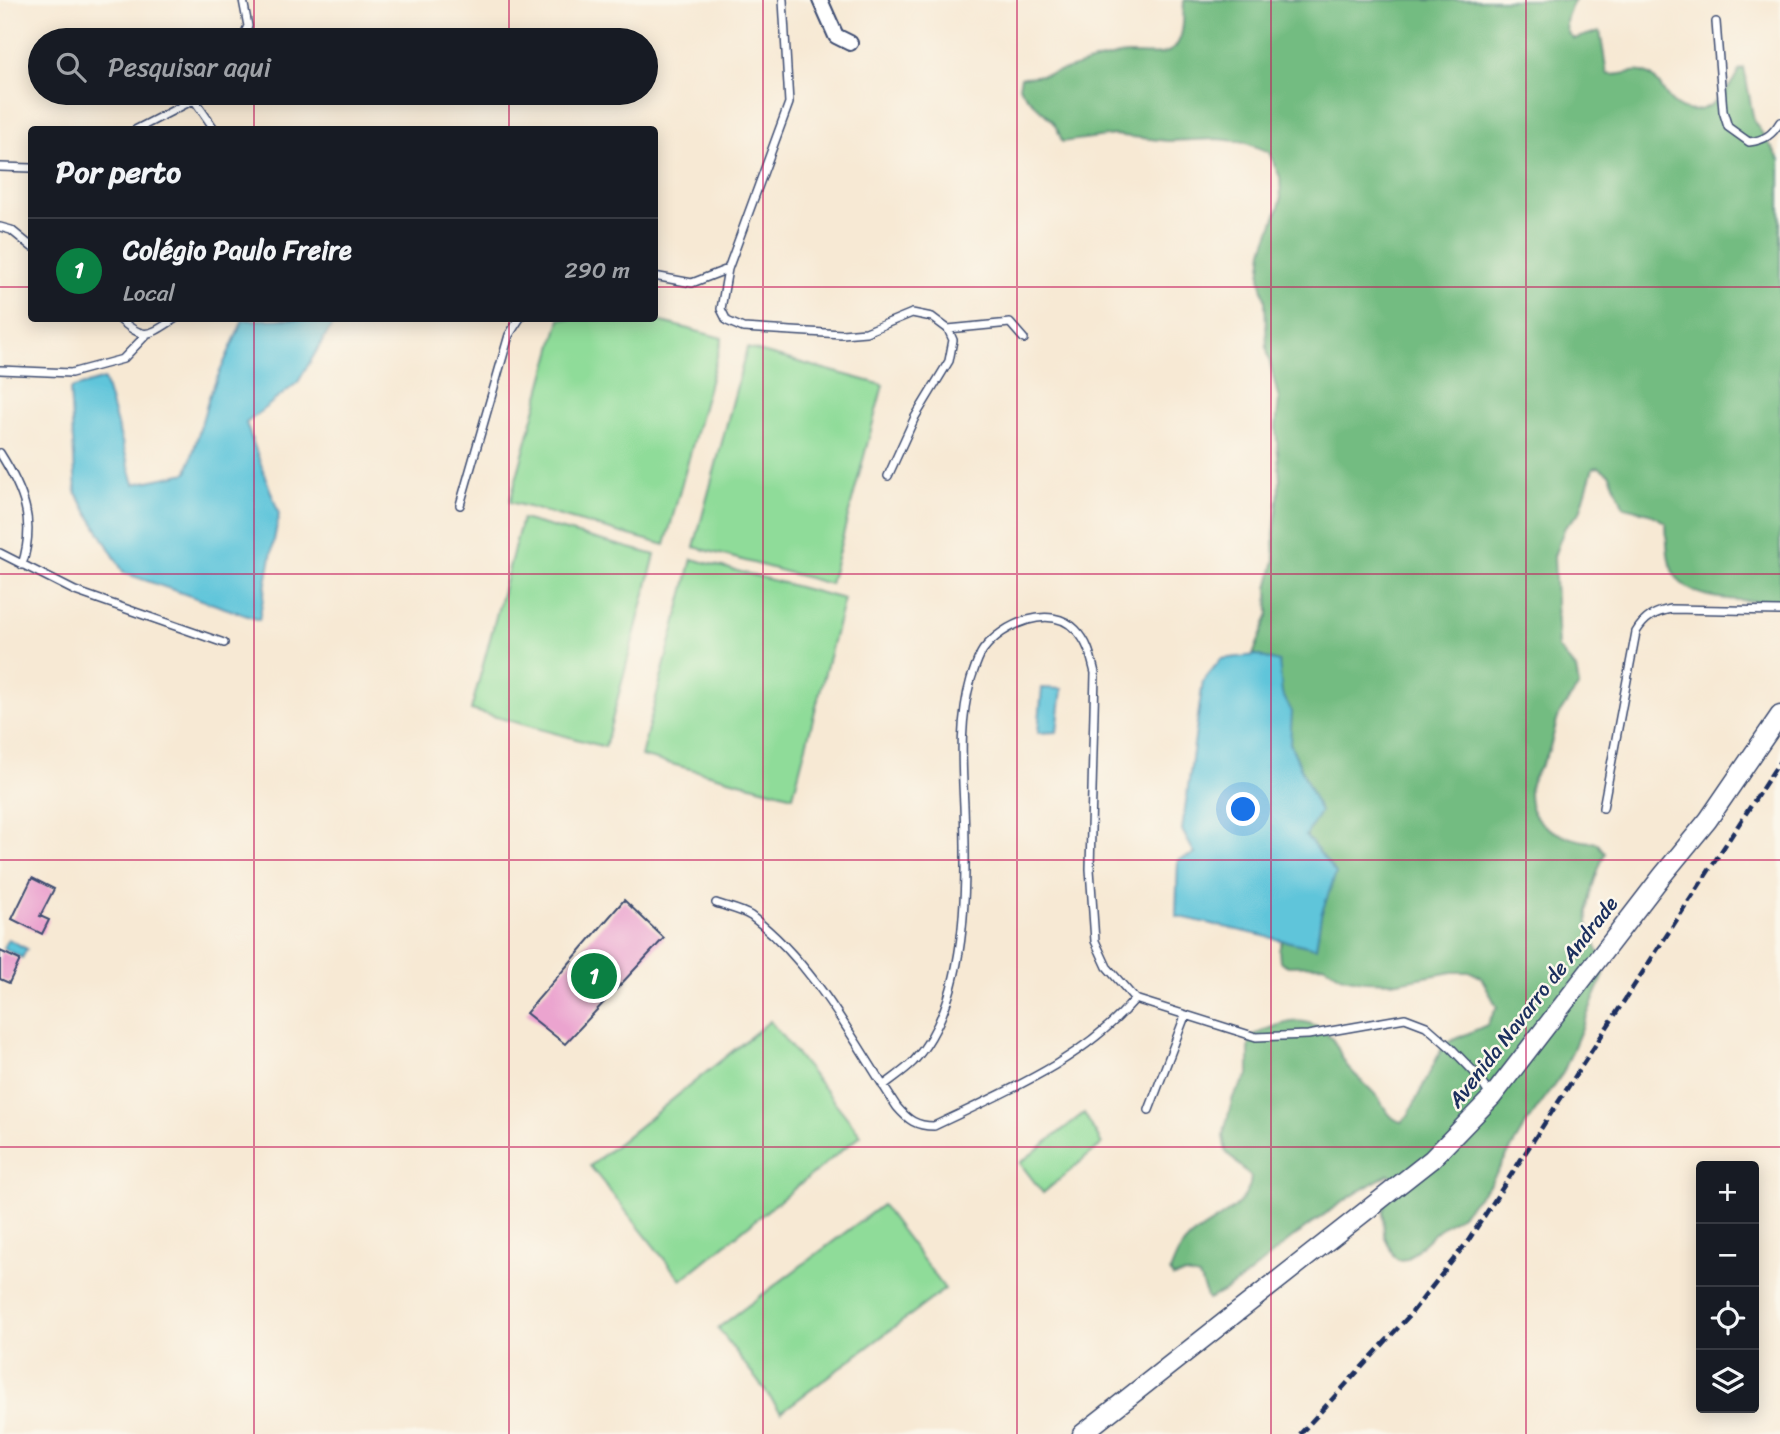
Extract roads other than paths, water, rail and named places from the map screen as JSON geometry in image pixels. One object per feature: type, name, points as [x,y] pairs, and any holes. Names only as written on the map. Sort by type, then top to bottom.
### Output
[{"type":"street","points":[[820,0],[836,36],[850,43]]},
{"type":"street","name":"Avenida Navarro de Andrade","points":[[1082,1434],[1432,1159],[1492,1097],[1661,876],[1709,820],[1780,715]]},
{"type":"lane","points":[[243,0],[247,28]]},
{"type":"lane","points":[[783,0],[789,103],[728,269],[721,309],[727,321],[743,328],[866,332],[912,313],[932,317],[948,329],[953,340],[949,361],[915,417],[888,476]]},
{"type":"lane","points":[[1716,22],[1723,111],[1728,127],[1749,142],[1761,141],[1773,133],[1780,122]]},
{"type":"lane","points":[[143,126],[187,105]]},
{"type":"lane","points":[[198,105],[212,126]]},
{"type":"lane","points":[[0,167],[28,168]]},
{"type":"lane","points":[[0,227],[11,230],[28,244]]},
{"type":"lane","points":[[658,277],[692,284],[728,269]]},
{"type":"lane","points":[[123,322],[137,334],[146,335]]},
{"type":"lane","points":[[0,370],[71,373],[123,359],[146,335],[169,322]]},
{"type":"lane","points":[[460,505],[509,335],[517,322]]},
{"type":"lane","points":[[948,329],[1010,323],[1024,340]]},
{"type":"lane","points":[[0,453],[16,481],[30,526],[22,565]]},
{"type":"lane","points":[[0,553],[75,591],[224,643]]},
{"type":"lane","points":[[1603,808],[1636,632],[1641,624],[1656,611],[1671,609],[1780,611]]},
{"type":"lane","points":[[883,1086],[913,1062],[938,1021],[954,977],[964,920],[966,861],[961,733],[971,680],[983,650],[1000,634],[1039,617],[1058,617],[1076,629],[1088,647],[1095,673],[1090,869],[1095,941],[1107,967],[1135,999],[1256,1037],[1308,1035],[1405,1018],[1426,1026],[1451,1048],[1476,1074],[1492,1097]]},
{"type":"lane","points":[[716,903],[749,914],[784,947],[833,1007],[883,1086],[909,1120],[923,1126],[934,1126],[1074,1055],[1112,1025],[1135,999]]},
{"type":"lane","points":[[1149,1110],[1185,1016]]},
{"type":"water","points":[[242,322],[334,322],[298,382],[246,423],[279,514],[259,620],[124,573],[76,493],[70,389],[104,379],[134,484],[187,473],[210,394]]},
{"type":"water","points":[[1256,655],[1279,662],[1282,693],[1292,712],[1290,743],[1320,812],[1306,836],[1336,873],[1321,915],[1316,948],[1176,916],[1178,860],[1195,854],[1182,830],[1203,681],[1221,659]]},
{"type":"water","points":[[1042,688],[1062,689],[1057,732],[1038,733]]},
{"type":"water","points":[[8,939],[27,949],[22,958],[3,948]]},
{"type":"railway","points":[[1300,1434],[1409,1316],[1468,1241],[1780,761]]},
{"type":"place","name":"Colégio Paulo Freire","points":[[594,976]]}]
